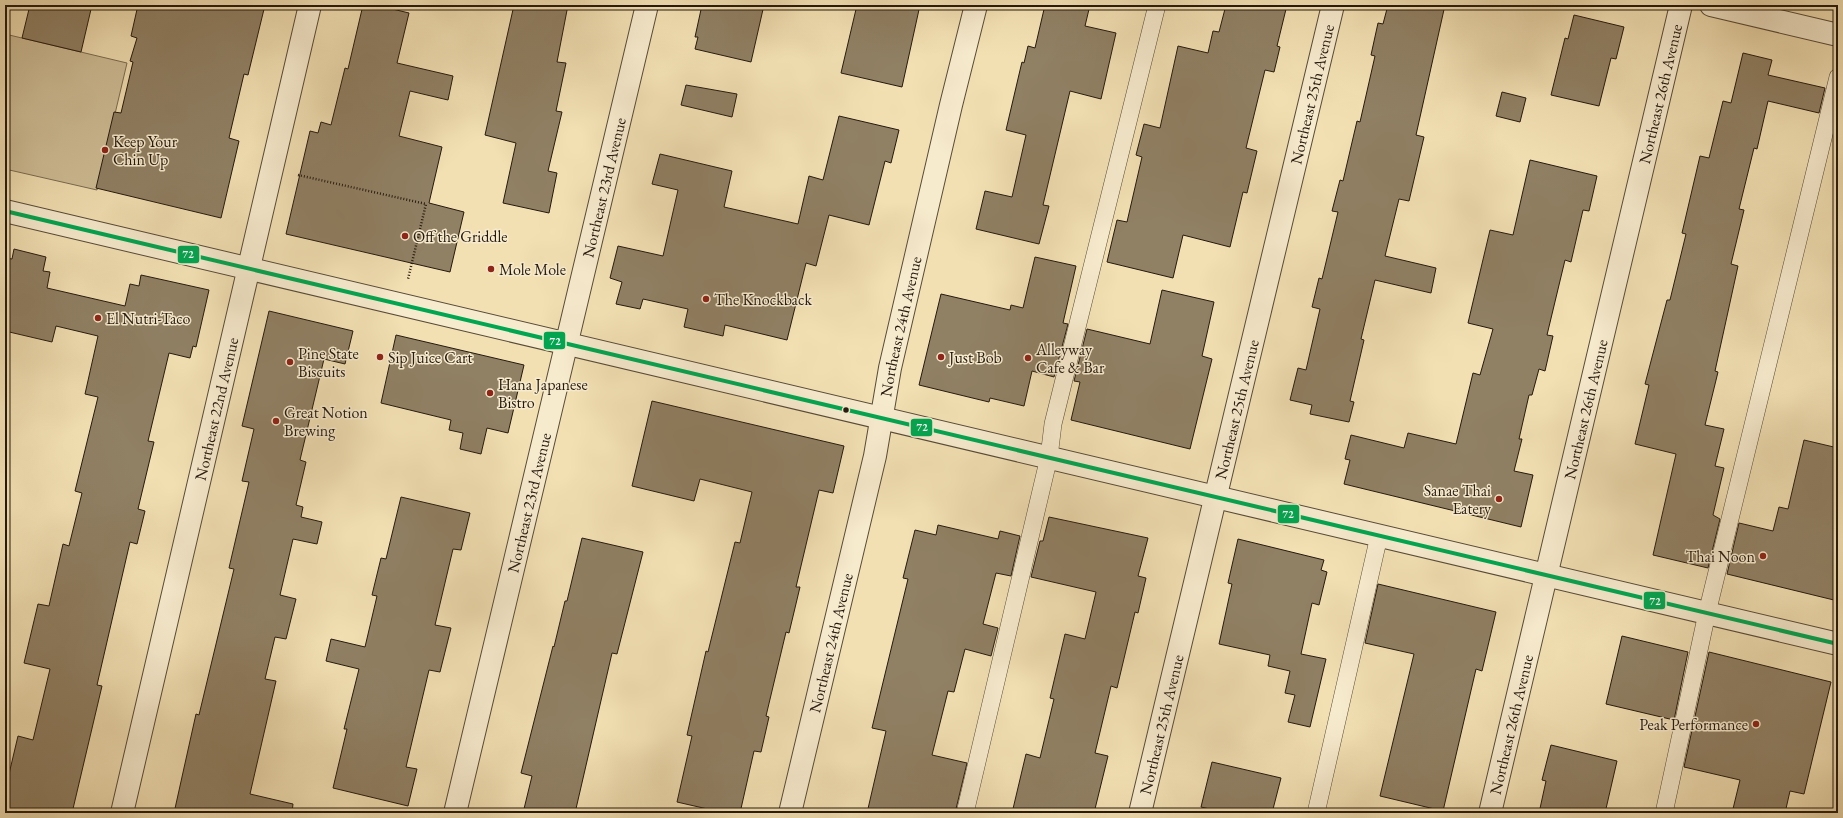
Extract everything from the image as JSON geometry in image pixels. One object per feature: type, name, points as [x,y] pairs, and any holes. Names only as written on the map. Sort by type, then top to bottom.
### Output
[{"type":"street","name":"Northeast 22nd Avenue","points":[[122,813],[310,5]]},
{"type":"street","name":"Northeast 23rd Avenue","points":[[455,813],[565,343],[647,5]]},
{"type":"street","name":"Northeast 24th Avenue","points":[[790,813],[875,456],[880,418],[892,360],[976,5]]},
{"type":"street","name":"Northeast 25th Avenue","points":[[1140,813],[1332,5]]},
{"type":"street","name":"Northeast 26th Avenue","points":[[1490,813],[1681,5]]},
{"type":"street","points":[[1711,5],[1838,35]]},
{"type":"street","points":[[5,211],[1838,644]]},
{"type":"lane","points":[[966,813],[1049,457],[1053,424],[1157,5]]},
{"type":"lane","points":[[1664,813],[1707,613],[1838,77]]},
{"type":"lane","points":[[1316,813],[1379,536]]},
{"type":"path","points":[[271,169],[426,204],[402,305]]},
{"type":"shaded area","points":[[5,34],[127,63],[97,190],[5,169]]},
{"type":"building","points":[[30,5],[92,5],[81,52],[22,38]]},
{"type":"building","points":[[138,5],[265,5],[248,75],[244,74],[229,138],[239,141],[221,218],[96,188],[114,112],[121,113],[133,62],[130,61],[137,38],[131,36]]},
{"type":"building","points":[[363,5],[376,5],[409,13],[397,63],[453,76],[448,100],[410,91],[399,136],[442,147],[429,203],[464,212],[450,272],[286,234],[310,131],[318,133],[321,122],[331,125],[345,68],[348,69]]},
{"type":"building","points":[[514,5],[568,5],[557,62],[566,63],[556,111],[562,112],[548,171],[557,173],[549,213],[503,203],[516,143],[485,135]]},
{"type":"building","points":[[702,5],[764,5],[751,62],[695,49],[698,37],[695,37]]},
{"type":"building","points":[[857,5],[920,5],[902,87],[841,73]]},
{"type":"building","points":[[1045,5],[1090,5],[1085,26],[1116,33],[1101,99],[1070,91],[1043,205],[1049,206],[1039,244],[976,229],[985,191],[1012,197],[1026,135],[1006,130],[1022,62],[1024,63],[1028,46],[1035,48]]},
{"type":"building","points":[[1226,5],[1287,5],[1277,46],[1280,47],[1274,72],[1265,70],[1246,148],[1257,151],[1247,193],[1243,192],[1230,247],[1183,235],[1173,278],[1107,262],[1117,220],[1127,222],[1142,157],[1136,155],[1144,124],[1160,128],[1178,46],[1208,53],[1213,31],[1219,32]]},
{"type":"building","points":[[1388,5],[1445,5],[1416,135],[1424,137],[1409,201],[1399,199],[1385,256],[1436,268],[1431,293],[1375,280],[1361,339],[1364,340],[1350,401],[1354,402],[1349,422],[1310,414],[1312,405],[1290,400],[1298,368],[1306,370],[1320,309],[1312,307],[1319,278],[1322,279],[1338,212],[1332,211],[1340,180],[1343,181],[1357,121],[1360,122],[1375,56],[1371,55],[1378,23],[1383,24]]},
{"type":"building","points":[[1574,15],[1624,27],[1616,59],[1611,58],[1599,106],[1551,95],[1565,38],[1568,39]]},
{"type":"building","points":[[1743,53],[1772,60],[1768,75],[1825,88],[1819,113],[1768,101],[1757,149],[1754,148],[1739,209],[1744,210],[1731,264],[1738,266],[1715,371],[1718,372],[1705,425],[1724,429],[1715,466],[1724,468],[1713,515],[1720,519],[1708,568],[1653,555],[1676,454],[1635,444],[1649,385],[1645,384],[1667,300],[1670,300],[1686,234],[1682,233],[1700,156],[1709,158],[1723,101],[1731,103]]},
{"type":"building","points":[[686,85],[737,94],[732,117],[681,105]]},
{"type":"building","points":[[1502,92],[1526,98],[1520,122],[1496,116]]},
{"type":"building","points":[[839,116],[899,130],[891,163],[885,161],[869,225],[829,215],[816,266],[806,263],[787,340],[725,325],[723,336],[684,327],[688,309],[643,299],[640,309],[616,304],[622,282],[610,278],[618,246],[663,256],[678,190],[652,184],[660,154],[732,171],[724,207],[798,224],[809,176],[823,180]]},
{"type":"building","points":[[1530,160],[1597,176],[1589,211],[1583,210],[1571,262],[1565,260],[1547,335],[1553,336],[1545,371],[1539,369],[1532,395],[1529,395],[1519,439],[1522,439],[1514,471],[1533,475],[1521,527],[1344,484],[1350,460],[1345,459],[1351,435],[1404,448],[1408,433],[1456,444],[1473,373],[1480,375],[1493,329],[1468,323],[1490,230],[1513,235]]},
{"type":"building","points":[[14,249],[46,257],[43,271],[50,272],[47,288],[125,306],[130,284],[139,286],[141,275],[209,290],[196,347],[193,346],[190,358],[169,353],[148,441],[154,442],[138,509],[145,511],[137,544],[130,542],[97,685],[102,686],[72,813],[5,813],[5,791],[18,736],[33,740],[50,669],[24,663],[38,604],[49,606],[63,544],[69,546],[82,493],[75,491],[98,397],[85,394],[98,336],[56,326],[52,342],[5,331],[5,258],[12,259]]},
{"type":"building","points":[[1035,257],[1076,266],[1063,323],[1068,324],[1054,377],[1032,371],[1024,406],[990,398],[989,402],[919,385],[941,294],[1010,310],[1011,305],[1023,308]]},
{"type":"building","points":[[1162,290],[1214,302],[1202,356],[1212,359],[1190,449],[1071,420],[1080,382],[1074,381],[1087,329],[1150,344]]},
{"type":"building","points":[[269,311],[353,331],[345,364],[324,359],[300,460],[306,462],[296,505],[303,507],[301,517],[322,522],[317,544],[293,539],[280,595],[296,599],[286,639],[275,637],[265,679],[276,681],[250,794],[293,804],[292,813],[174,813],[196,714],[199,715],[234,569],[229,568],[249,482],[242,481],[254,429],[242,426]]},
{"type":"building","points":[[396,335],[524,365],[508,433],[487,428],[481,454],[460,449],[463,433],[449,430],[451,420],[381,403]]},
{"type":"building","points":[[652,401],[844,446],[833,493],[819,490],[796,587],[800,587],[789,633],[786,632],[766,716],[769,717],[761,752],[754,751],[740,813],[725,813],[677,802],[692,736],[687,735],[706,651],[708,652],[735,542],[740,543],[752,492],[700,479],[694,501],[632,486]]},
{"type":"building","points":[[1804,440],[1838,448],[1838,601],[1727,574],[1739,523],[1773,531],[1779,507],[1788,509]]},
{"type":"building","points":[[401,497],[470,513],[461,550],[453,549],[435,625],[451,628],[440,672],[429,670],[406,767],[417,769],[408,806],[333,788],[347,729],[344,729],[359,669],[326,661],[331,639],[365,647],[377,596],[372,595],[381,558],[386,559]]},
{"type":"building","points":[[1049,517],[1148,538],[1138,576],[1146,578],[1138,613],[1135,612],[1117,688],[1111,686],[1095,753],[1108,756],[1094,813],[1012,813],[1026,754],[1040,758],[1054,699],[1050,698],[1065,634],[1085,639],[1096,592],[1031,577],[1040,541],[1043,541]]},
{"type":"building","points":[[938,525],[998,539],[1000,531],[1020,536],[1011,576],[996,573],[983,624],[998,628],[991,656],[965,649],[954,692],[948,691],[932,755],[967,763],[955,813],[867,813],[886,731],[872,728],[908,579],[903,578],[915,530],[936,535]]},
{"type":"building","points":[[582,538],[643,552],[617,654],[612,653],[575,813],[523,813],[532,776],[521,773],[565,601],[567,601]]},
{"type":"building","points":[[1238,539],[1324,560],[1321,570],[1327,572],[1319,605],[1312,603],[1301,654],[1326,659],[1310,727],[1288,722],[1295,695],[1285,693],[1290,671],[1268,666],[1270,655],[1219,644],[1232,584],[1228,583]]},
{"type":"building","points":[[1378,584],[1496,612],[1482,671],[1476,669],[1443,811],[1380,796],[1414,654],[1365,643]]},
{"type":"building","points":[[1622,636],[1688,652],[1674,720],[1606,704]]},
{"type":"building","name":"Peak Performance","points":[[1709,652],[1831,682],[1804,794],[1790,791],[1785,813],[1732,813],[1740,780],[1684,767]]},
{"type":"building","points":[[1551,745],[1617,761],[1605,813],[1539,813],[1546,781],[1542,780]]},
{"type":"building","points":[[1212,762],[1281,778],[1272,813],[1227,813],[1201,807]]},
{"type":"transit line","name":"72","points":[[5,211],[1838,644]]},
{"type":"place","name":"Keep Your Chin Up","points":[[105,150]]},
{"type":"place","name":"Off the Griddle","points":[[405,236]]},
{"type":"place","name":"Mole Mole","points":[[491,269]]},
{"type":"place","name":"The Knockback","points":[[706,299]]},
{"type":"place","name":"El Nutri-Taco","points":[[98,318]]},
{"type":"place","name":"Sip Juice Cart","points":[[380,357]]},
{"type":"place","name":"Just Bob","points":[[941,357]]},
{"type":"place","name":"Alleyway Cafe & Bar","points":[[1028,358]]},
{"type":"place","name":"Pine State Biscuits","points":[[290,362]]},
{"type":"place","name":"Hana Japanese Bistro","points":[[490,393]]},
{"type":"place","name":"Great Notion Brewing","points":[[276,421]]},
{"type":"place","name":"Sanae Thai Eatery","points":[[1499,499]]},
{"type":"place","name":"Thai Noon","points":[[1763,556]]},
{"type":"place","name":"Peak Performance","points":[[1756,724]]}]
